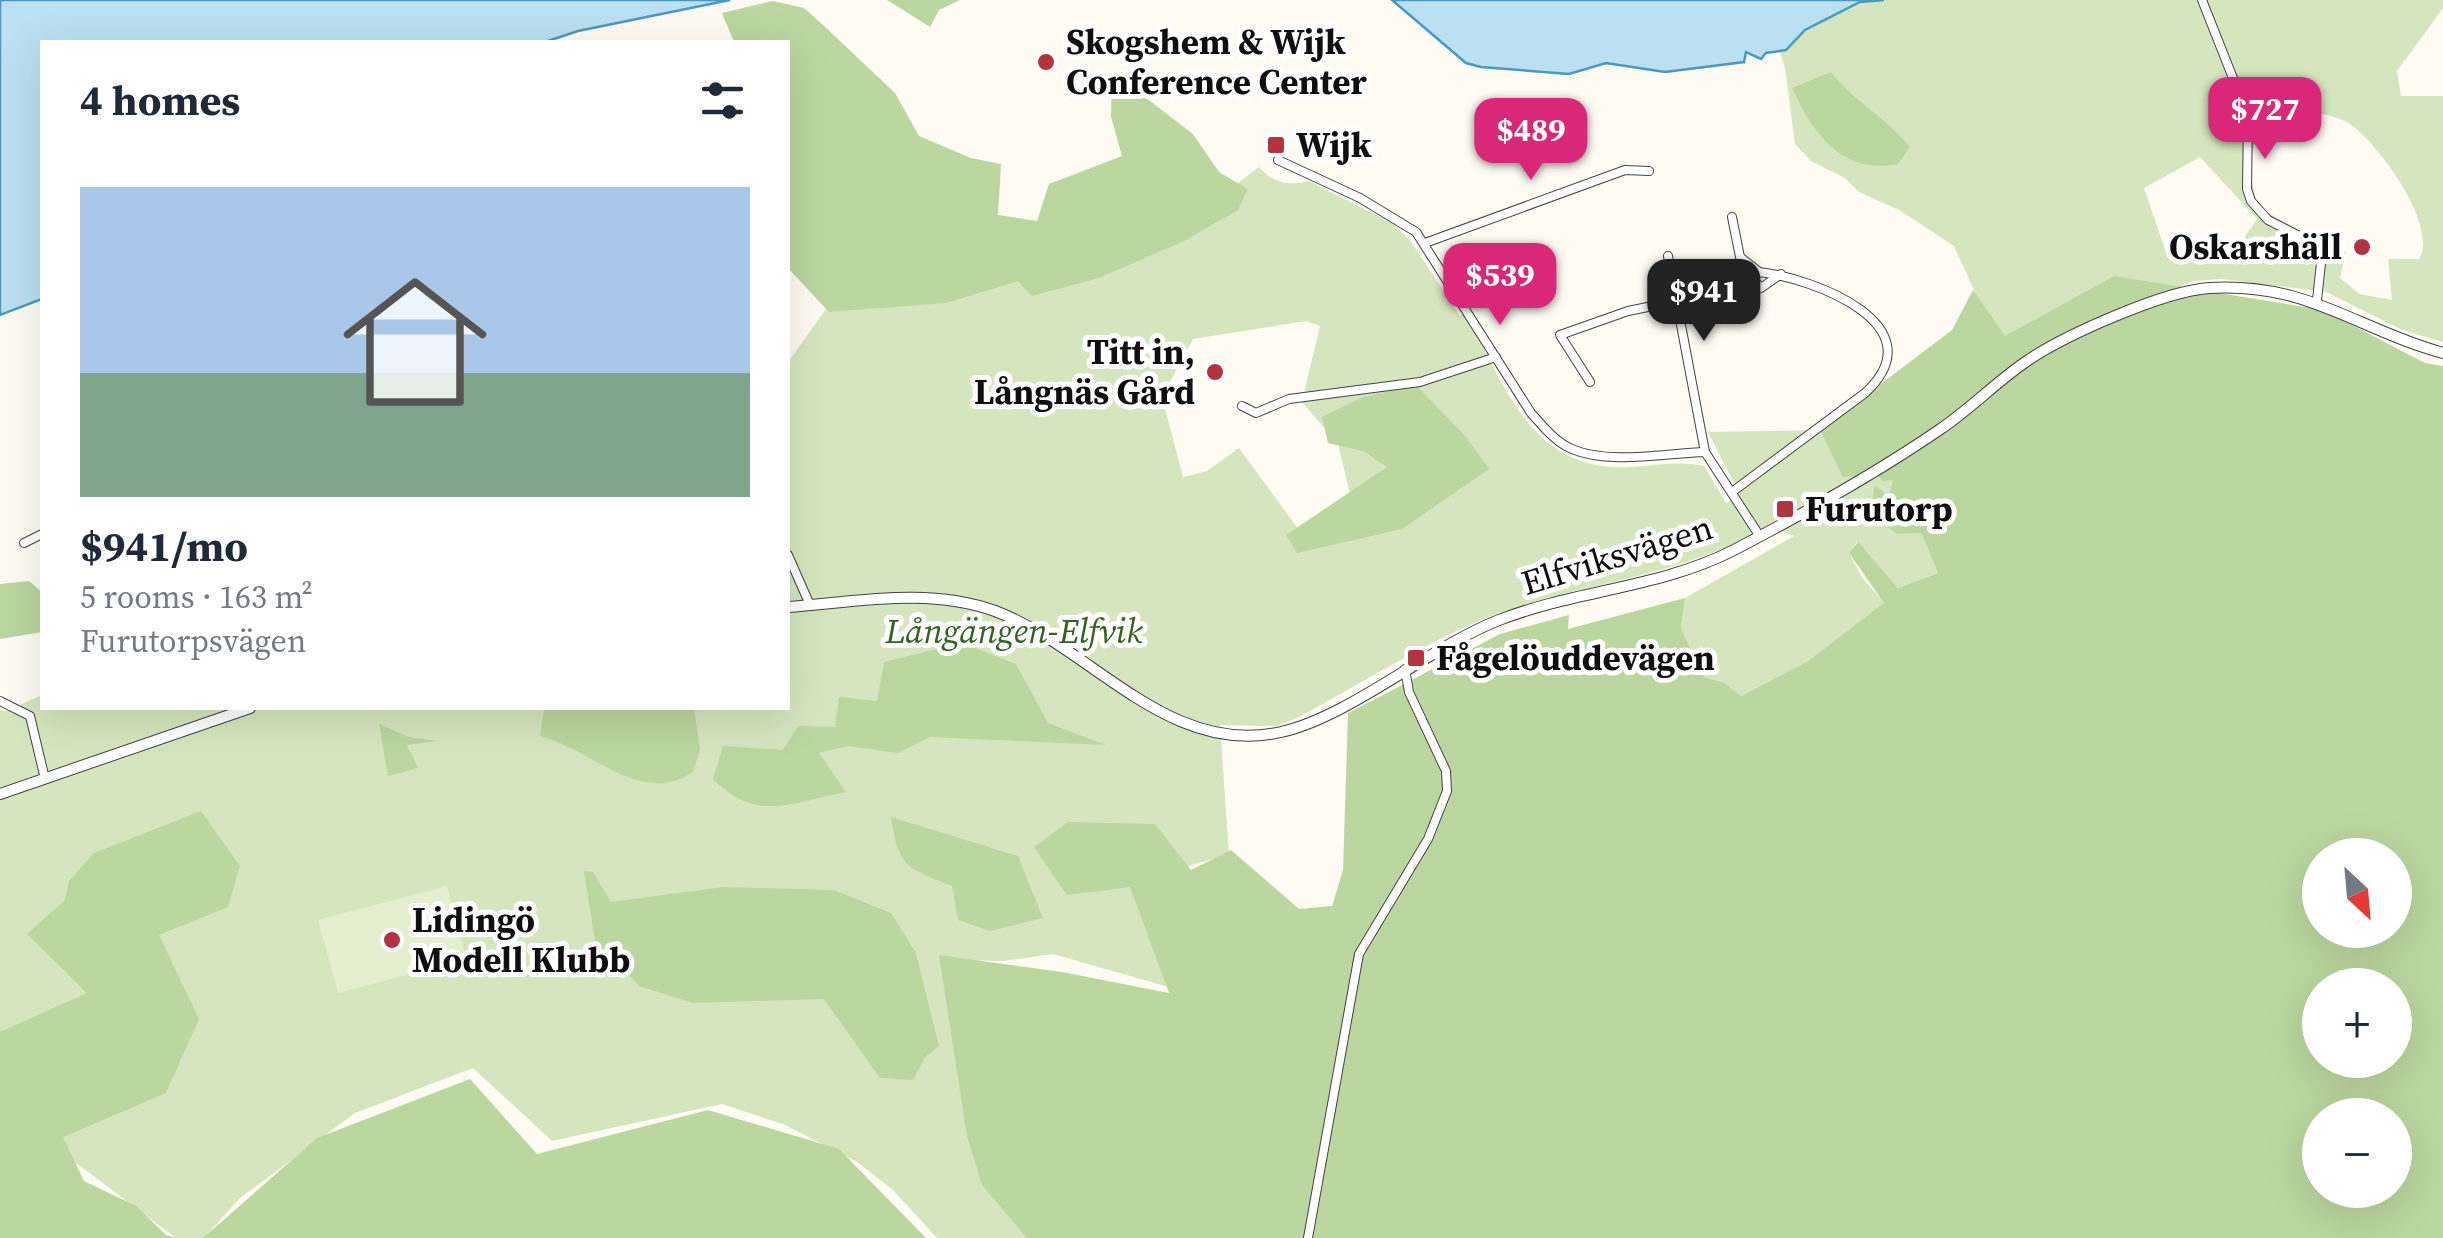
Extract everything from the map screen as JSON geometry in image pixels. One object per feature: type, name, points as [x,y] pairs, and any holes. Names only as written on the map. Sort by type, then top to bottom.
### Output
[{"type":"street","points":[[2202,0],[2248,116],[2246,188],[2268,220],[2314,244],[2321,263],[2316,300]]},
{"type":"street","points":[[1278,160],[1403,220],[1425,243],[1531,413],[1572,450],[1603,455],[1705,452]]},
{"type":"street","points":[[1425,243],[1625,170],[1649,171]]},
{"type":"street","points":[[1732,217],[1740,257],[1758,272],[1781,274],[1839,294],[1882,333],[1889,362],[1882,378],[1865,393],[1732,492]]},
{"type":"street","points":[[1668,256],[1705,452],[1759,535]]},
{"type":"street","points":[[1758,272],[1753,279],[1761,288],[1781,274]]},
{"type":"street","name":"Elfviksvägen","points":[[790,607],[924,598],[980,606],[1028,626],[1141,700],[1226,734],[1266,735],[1291,730],[1496,621],[1674,573],[1759,535],[1932,435],[2040,353],[2149,304],[2213,288],[2316,300],[2395,337],[2443,353]]},
{"type":"street","points":[[1590,382],[1560,335],[1628,311],[1677,301]]},
{"type":"street","points":[[1242,406],[1256,414],[1289,399],[1420,382],[1496,357]]},
{"type":"street","points":[[24,542],[40,535]]},
{"type":"street","points":[[790,560],[810,605]]},
{"type":"street","points":[[1308,1238],[1359,954],[1428,839],[1447,791],[1446,771],[1409,692],[1404,669]]},
{"type":"street","points":[[0,700],[30,716],[45,779]]},
{"type":"street","points":[[0,794],[244,710]]},
{"type":"green space","points":[[887,0],[960,0],[939,10],[930,27]]},
{"type":"green space","name":"Långängen-Elfvik","points":[[1764,0],[2443,0],[2443,8],[2397,71],[2401,96],[2443,96],[2443,342],[2402,330],[2326,292],[2222,279],[2193,281],[2067,333],[1877,475],[1893,480],[1899,502],[1892,512],[1870,503],[1921,533],[1938,573],[1898,588],[1857,542],[1849,553],[1863,579],[1885,603],[1808,661],[1741,696],[1725,683],[1704,677],[1681,628],[1685,598],[1794,536],[1768,526],[1668,568],[1534,602],[1473,623],[1276,726],[1220,725],[1229,854],[1132,883],[1172,988],[1053,954],[1003,961],[950,960],[1033,1238],[937,1238],[892,1189],[857,1162],[785,1125],[722,1104],[552,1141],[473,1068],[355,1113],[240,1198],[204,1238],[176,1238],[28,1127],[0,1138],[0,710],[40,696],[40,710],[790,710],[790,359],[829,305],[1200,212],[1259,167],[1282,182],[1309,181],[1392,223],[1410,240],[1460,316],[1464,313],[1519,411],[1557,449],[1582,461],[1612,467],[1681,463],[1704,466],[1726,503],[1740,495],[1708,432],[1820,430],[1822,434],[1954,332],[1975,292],[1954,246],[1899,210],[1859,192],[1845,178],[1811,161],[1795,144],[1785,68]],"holes":[[[2311,112],[2350,124],[2375,148],[2403,186],[2421,227],[2423,245],[2419,259],[2388,259],[2392,300],[2359,294],[2340,278],[2346,252],[2291,228],[2258,205],[2251,158],[2263,126],[2272,117]],[[2200,157],[2257,219],[2231,257],[2209,263],[2168,258],[2144,188]],[[1306,321],[1320,326],[1302,402],[1338,444],[1351,498],[1299,530],[1239,448],[1207,471],[1183,477],[1162,397],[1193,339]]]},
{"type":"green space","points":[[773,1],[804,8],[895,93],[919,136],[971,158],[1001,164],[998,215],[1037,221],[1049,184],[1122,156],[1111,117],[1112,72],[1193,134],[1219,172],[1248,189],[1238,210],[1184,241],[1099,278],[1032,296],[1018,281],[946,303],[829,312],[790,270],[790,40],[733,40],[722,13]]},
{"type":"green space","points":[[1831,72],[1910,147],[1898,164],[1861,163],[1846,157],[1820,135],[1792,88]]},
{"type":"green space","points":[[2114,276],[2323,310],[2425,363],[2443,366],[2443,1238],[1027,1238],[982,1185],[967,1136],[939,955],[1062,972],[1169,993],[1130,887],[1067,895],[1034,847],[1068,822],[1155,824],[1191,870],[1231,850],[1299,909],[1332,906],[1343,870],[1348,713],[1500,634],[1569,615],[1568,629],[1685,598],[1681,628],[1704,677],[1725,683],[1741,696],[1808,661],[1884,603],[1849,553],[1858,542],[1898,588],[1938,573],[1921,533],[1897,534],[1876,514],[1875,486],[1883,491],[1892,511],[1898,502],[1890,492],[1893,480],[1883,481],[1877,475],[1843,477],[1820,430],[1952,330],[1973,290],[2005,336]]},
{"type":"green space","points":[[1416,385],[1467,438],[1489,469],[1402,529],[1297,553],[1286,535],[1387,467],[1363,451],[1328,443],[1322,417],[1363,397]]},
{"type":"green space","points":[[29,581],[40,590],[40,632],[0,639],[0,584]]},
{"type":"green space","points":[[962,643],[1016,664],[1048,723],[1106,745],[930,737],[898,753],[848,746],[819,753],[846,792],[775,806],[745,801],[713,779],[723,746],[783,750],[798,726],[835,727],[839,697],[877,701],[884,662]]},
{"type":"green space","points":[[544,710],[694,710],[700,750],[693,772],[674,781],[655,783],[618,773],[540,736]]},
{"type":"green space","points":[[379,724],[409,737],[437,741],[407,745],[418,768],[388,776]]},
{"type":"green space","points":[[201,811],[240,866],[228,907],[159,935],[199,1019],[166,1093],[63,1137],[84,1181],[136,1206],[166,1235],[177,1238],[0,1238],[0,1032],[87,993],[27,934],[65,900],[69,881],[94,853]]},
{"type":"green space","points":[[891,817],[1018,856],[1043,918],[990,931],[958,920],[952,886],[907,864],[897,847]]},
{"type":"green space","points":[[584,871],[593,872],[611,902],[723,887],[834,890],[891,913],[916,953],[939,1046],[925,1057],[913,1080],[880,1078],[824,999],[693,1003],[639,986],[595,941]]},
{"type":"green space","name":"Lidingö Modell Klubb","points":[[447,886],[466,959],[338,993],[318,920]]},
{"type":"green space","points":[[470,1079],[537,1154],[708,1110],[839,1149],[926,1238],[203,1238],[317,1138]]},
{"type":"water","points":[[0,0],[730,0],[551,40],[40,40],[40,300],[0,315]]},
{"type":"water","points":[[1392,0],[1884,0],[1860,2],[1805,30],[1786,50],[1766,53],[1761,59],[1746,52],[1744,62],[1665,72],[1606,63],[1569,74],[1466,63]]},
{"type":"place","name":"Skogshem & Wijk Conference Center","points":[[1046,62]]},
{"type":"place","name":"Wijk","points":[[1276,145]]},
{"type":"place","name":"Oskarshäll","points":[[2362,247]]},
{"type":"place","name":"Titt in, Långnäs Gård","points":[[1215,372]]},
{"type":"place","name":"Furutorp","points":[[1785,509]]},
{"type":"place","name":"Fågelöuddevägen","points":[[1416,658]]},
{"type":"place","name":"Lidingö Modell Klubb","points":[[392,940]]}]
